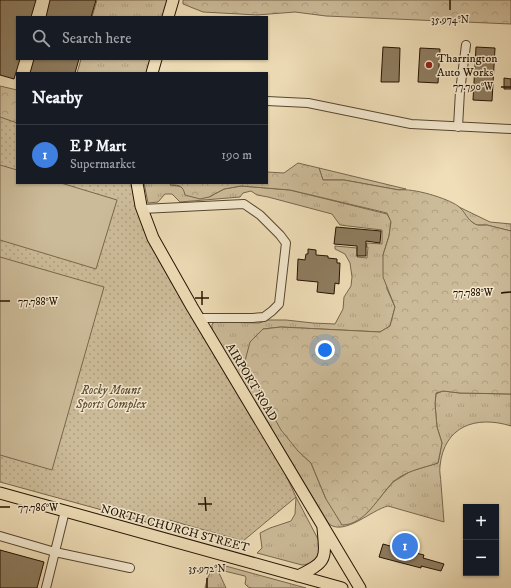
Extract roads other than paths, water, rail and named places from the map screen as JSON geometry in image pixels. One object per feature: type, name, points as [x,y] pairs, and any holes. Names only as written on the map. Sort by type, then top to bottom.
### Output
[{"type":"main road","points":[[168,16],[173,0]]},
{"type":"main road","points":[[152,72],[156,60]]},
{"type":"main road","name":"AIRPORT ROAD","points":[[137,184],[142,209],[153,238],[360,588]]},
{"type":"main road","name":"NORTH CHURCH STREET","points":[[0,494],[342,588]]},
{"type":"main road","points":[[298,576],[318,566],[322,561],[324,551],[323,526]]},
{"type":"street","points":[[458,127],[460,91],[466,46]]},
{"type":"street","points":[[268,101],[308,103],[411,124],[511,129]]},
{"type":"street","points":[[142,209],[217,204],[244,204],[260,215],[280,235],[286,244],[279,304],[272,311],[264,316],[252,318],[199,318]]},
{"type":"street","points":[[46,588],[66,511]]},
{"type":"street","points":[[0,536],[55,552],[130,568]]},
{"type":"place","name":"Tharrington Auto Works","points":[[429,65]]},
{"type":"place","name":"E P Mart","points":[[405,546]]},
{"type":"park label","name":"Rocky Mount Sports Complex","points":[[111,397]]}]
